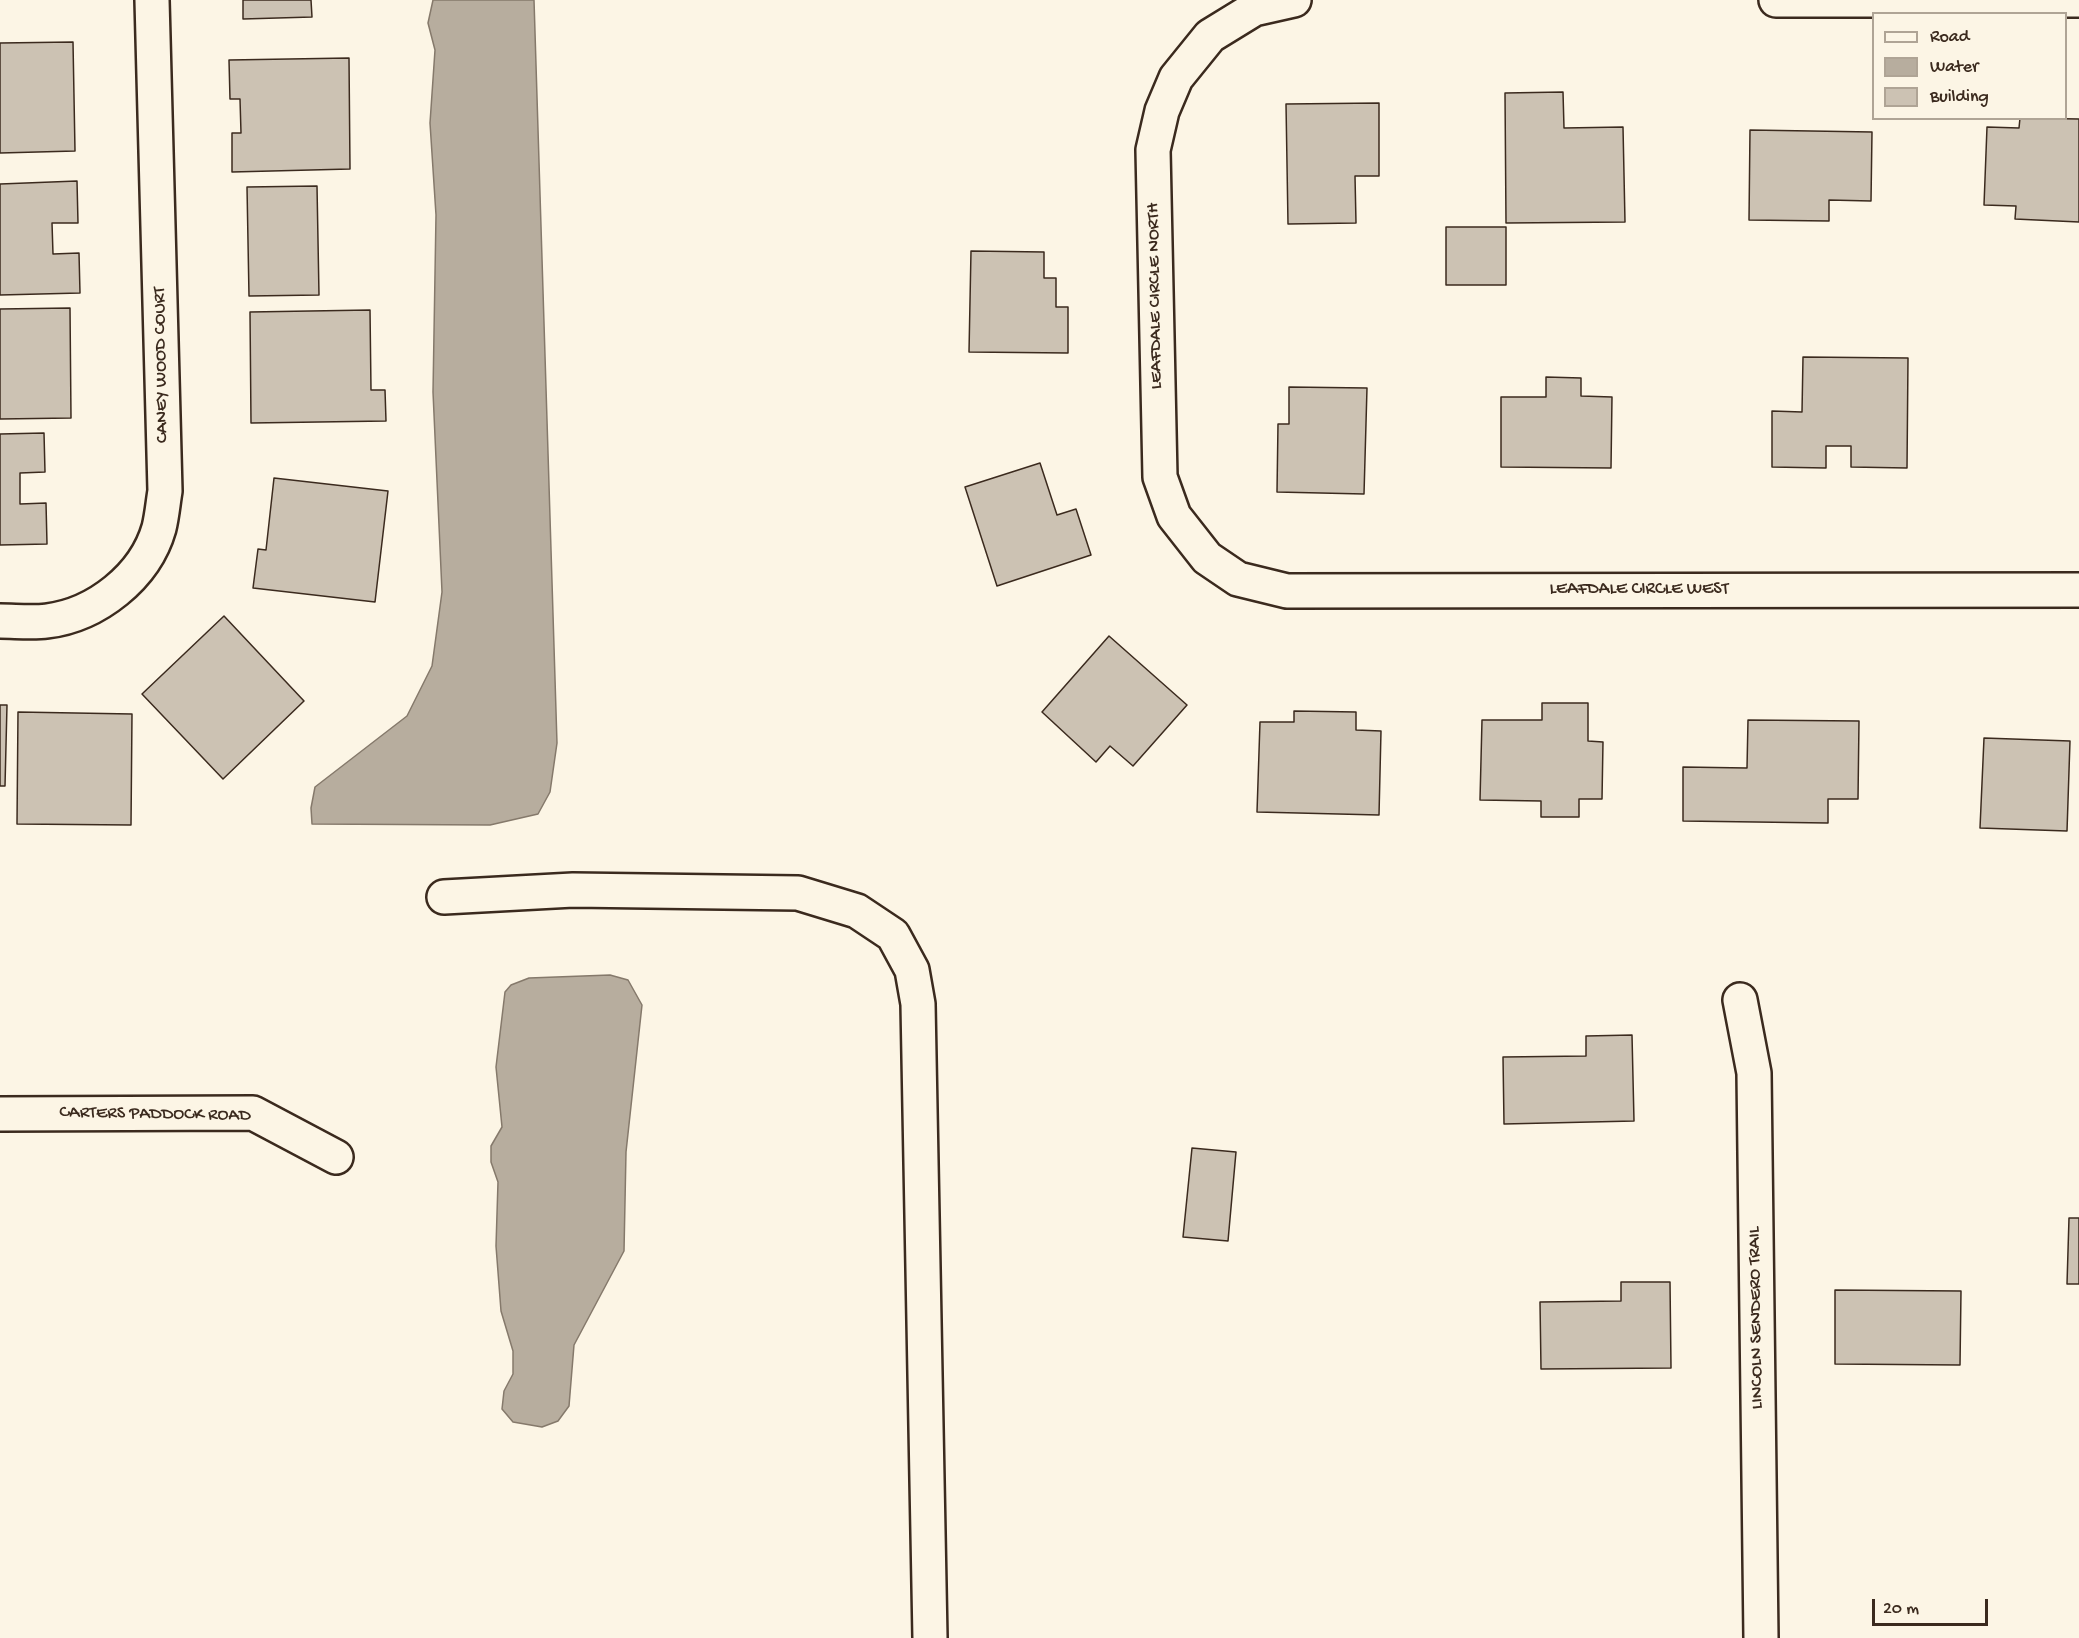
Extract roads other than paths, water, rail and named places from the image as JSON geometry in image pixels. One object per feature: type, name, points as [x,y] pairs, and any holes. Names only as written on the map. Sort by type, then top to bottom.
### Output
[{"type":"street","name":"CANEY WOOD COURT","points":[[0,621],[46,621],[80,614],[113,594],[142,564],[158,529],[165,491],[153,0]]},
{"type":"street","name":"LEAFDALE CIRCLE NORTH","points":[[1207,558],[1174,516],[1160,477],[1153,150],[1162,111],[1176,78],[1210,36],[1254,9],[1294,0]]},
{"type":"street","points":[[1776,0],[2079,0]]},
{"type":"street","name":"LEAFDALE CIRCLE WEST","points":[[1207,558],[1238,579],[1287,591],[2079,590]]},
{"type":"street","points":[[444,897],[573,890],[798,893],[857,911],[893,935],[912,970],[918,1004],[930,1638]]},
{"type":"street","name":"LINCOLN SENDERO TRAIL","points":[[1740,1000],[1754,1073],[1761,1638]]},
{"type":"street","name":"CARTERS PADDOCK ROAD","points":[[0,1114],[253,1113],[336,1157]]},
{"type":"water","points":[[433,0],[534,0],[557,743],[550,792],[538,814],[490,825],[312,824],[311,808],[315,787],[407,716],[432,666],[442,592],[433,392],[436,215],[430,123],[435,50],[428,23]]},
{"type":"water","points":[[610,975],[628,980],[642,1005],[626,1152],[624,1251],[574,1345],[569,1406],[558,1421],[542,1427],[513,1422],[502,1409],[504,1391],[513,1374],[513,1351],[501,1311],[496,1246],[498,1182],[491,1162],[491,1146],[502,1127],[496,1067],[505,992],[511,985],[529,978]]}]
